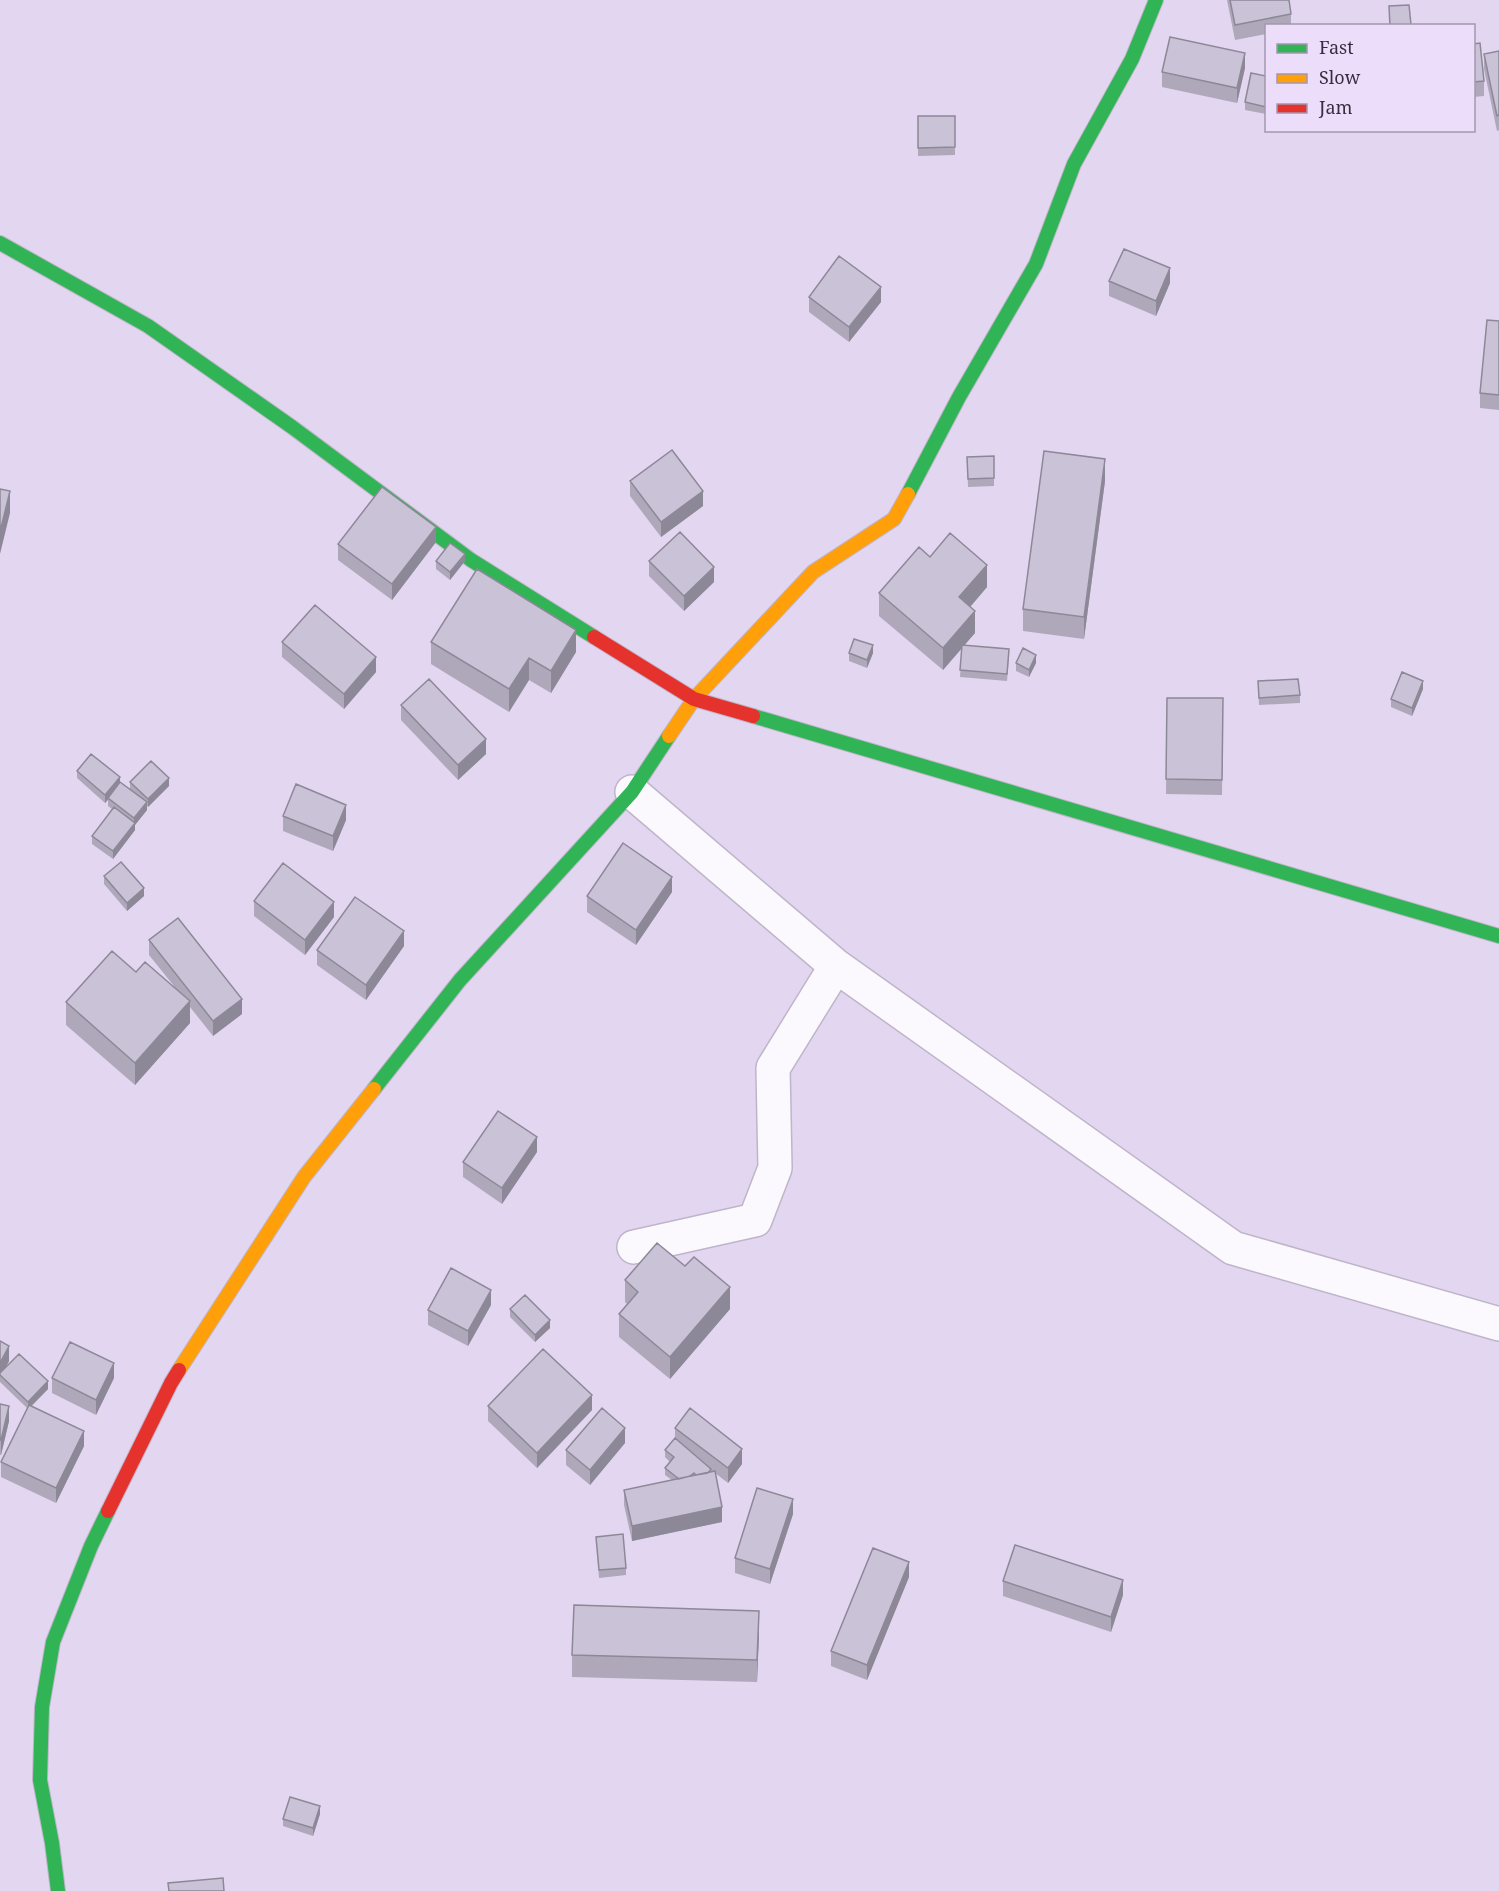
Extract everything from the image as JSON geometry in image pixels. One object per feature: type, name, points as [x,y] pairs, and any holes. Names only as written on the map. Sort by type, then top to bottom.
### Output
[{"type":"street","points":[[58,1891],[40,1780],[42,1707],[53,1642],[91,1546],[171,1383],[304,1177],[460,980],[632,792],[694,699],[813,572],[894,519],[959,397],[1036,264],[1074,164],[1132,58],[1156,0]]},
{"type":"street","points":[[0,243],[148,326],[292,427],[471,560],[694,699],[1499,936]]},
{"type":"street","points":[[632,792],[836,966],[1233,1248],[1499,1324]]},
{"type":"street","points":[[634,1247],[755,1220],[775,1168],[773,1068],[836,966]]},
{"type":"building","points":[[1230,0],[1289,0],[1291,14],[1235,25]]},
{"type":"building","points":[[1409,5],[1411,24],[1390,24],[1389,6]]},
{"type":"building","points":[[1170,37],[1245,53],[1237,88],[1162,72]]},
{"type":"building","points":[[1480,43],[1484,81],[1475,82],[1475,44]]},
{"type":"building","points":[[1499,51],[1499,115],[1497,116],[1484,54]]},
{"type":"building","points":[[1251,73],[1265,76],[1265,107],[1245,102]]},
{"type":"building","points":[[918,116],[955,116],[955,147],[918,148]]},
{"type":"building","points":[[1124,249],[1170,268],[1156,301],[1109,281]]},
{"type":"building","points":[[839,256],[881,287],[849,327],[809,297]]},
{"type":"building","points":[[1487,320],[1499,321],[1499,395],[1480,393]]},
{"type":"building","points":[[672,450],[703,491],[661,522],[630,481]]},
{"type":"building","points":[[1044,451],[1105,459],[1084,617],[1023,609]]},
{"type":"building","points":[[994,456],[994,478],[968,479],[967,457]]},
{"type":"building","points":[[382,487],[436,527],[392,584],[338,544]]},
{"type":"building","points":[[0,489],[10,491],[0,532]]},
{"type":"building","points":[[680,532],[714,567],[684,596],[649,561]]},
{"type":"building","points":[[950,533],[987,565],[959,597],[975,611],[943,648],[879,593],[919,547],[930,557]]},
{"type":"building","points":[[450,543],[465,554],[450,572],[436,561]]},
{"type":"building","points":[[477,569],[576,630],[551,671],[529,658],[509,689],[431,642]]},
{"type":"building","points":[[315,605],[376,657],[344,694],[282,642]]},
{"type":"building","points":[[854,639],[873,645],[867,660],[849,653]]},
{"type":"building","points":[[962,645],[1009,649],[1007,674],[960,670]]},
{"type":"building","points":[[1023,648],[1036,655],[1029,670],[1016,663]]},
{"type":"building","points":[[1402,672],[1423,681],[1412,708],[1391,699]]},
{"type":"building","points":[[429,679],[486,739],[458,765],[401,705]]},
{"type":"building","points":[[1298,679],[1300,695],[1259,698],[1258,681]]},
{"type":"building","points":[[1167,698],[1223,698],[1222,780],[1166,779]]},
{"type":"building","points":[[91,754],[120,777],[105,795],[77,771]]},
{"type":"building","points":[[151,761],[169,778],[148,799],[130,782]]},
{"type":"building","points":[[120,782],[147,802],[134,818],[108,798]]},
{"type":"building","points":[[296,784],[346,805],[333,836],[283,816]]},
{"type":"building","points":[[114,807],[135,823],[113,851],[92,836]]},
{"type":"building","points":[[623,843],[672,877],[636,930],[587,896]]},
{"type":"building","points":[[121,862],[144,888],[127,903],[104,876]]},
{"type":"building","points":[[283,863],[334,902],[305,940],[254,901]]},
{"type":"building","points":[[355,897],[404,931],[366,985],[317,950]]},
{"type":"building","points":[[178,918],[242,999],[213,1021],[149,940]]},
{"type":"building","points":[[112,951],[136,972],[145,962],[190,1001],[135,1063],[66,1002]]},
{"type":"building","points":[[498,1111],[537,1137],[502,1188],[463,1162]]},
{"type":"building","points":[[657,1243],[685,1266],[694,1257],[730,1287],[670,1357],[619,1314],[638,1292],[625,1280]]},
{"type":"building","points":[[451,1268],[491,1290],[468,1331],[428,1310]]},
{"type":"building","points":[[525,1295],[550,1320],[535,1335],[510,1309]]},
{"type":"building","points":[[0,1341],[9,1346],[0,1363]]},
{"type":"building","points":[[70,1342],[114,1363],[96,1400],[52,1378]]},
{"type":"building","points":[[543,1349],[592,1395],[537,1453],[488,1406]]},
{"type":"building","points":[[19,1354],[48,1381],[28,1402],[0,1375]]},
{"type":"building","points":[[0,1404],[9,1406],[1,1440],[0,1440]]},
{"type":"building","points":[[29,1405],[84,1431],[56,1488],[1,1462]]},
{"type":"building","points":[[602,1408],[625,1428],[590,1470],[566,1450]]},
{"type":"building","points":[[690,1408],[742,1449],[728,1468],[675,1428]]},
{"type":"building","points":[[675,1438],[711,1469],[708,1473],[696,1475],[694,1473],[679,1479],[665,1468],[674,1457],[665,1450]]},
{"type":"building","points":[[715,1471],[722,1507],[632,1526],[624,1490]]},
{"type":"building","points":[[757,1488],[793,1499],[770,1569],[735,1558]]},
{"type":"building","points":[[623,1534],[626,1568],[599,1570],[596,1537]]},
{"type":"building","points":[[1015,1545],[1123,1580],[1111,1617],[1003,1581]]},
{"type":"building","points":[[873,1548],[909,1562],[867,1665],[831,1651]]},
{"type":"building","points":[[574,1605],[759,1611],[757,1660],[572,1655]]},
{"type":"building","points":[[290,1797],[320,1806],[313,1828],[283,1819]]},
{"type":"building","points":[[223,1878],[224,1891],[169,1891],[168,1883]]},
{"type":"traffic: fast","points":[[908,494],[959,397],[1036,264],[1074,164],[1132,59],[1156,0]]},
{"type":"traffic: fast","points":[[0,243],[148,326],[292,427],[471,560],[594,637]]},
{"type":"traffic: fast","points":[[753,716],[1499,936]]},
{"type":"traffic: fast","points":[[374,1089],[460,980],[632,792],[669,736]]},
{"type":"traffic: fast","points":[[58,1891],[40,1780],[42,1707],[53,1642],[91,1546],[108,1511]]},
{"type":"traffic: slow","points":[[669,736],[694,699],[813,572],[894,519],[908,494]]},
{"type":"traffic: slow","points":[[179,1370],[304,1177],[374,1089]]},
{"type":"traffic: jam","points":[[594,637],[694,699],[753,716]]},
{"type":"traffic: jam","points":[[108,1511],[179,1370]]}]
